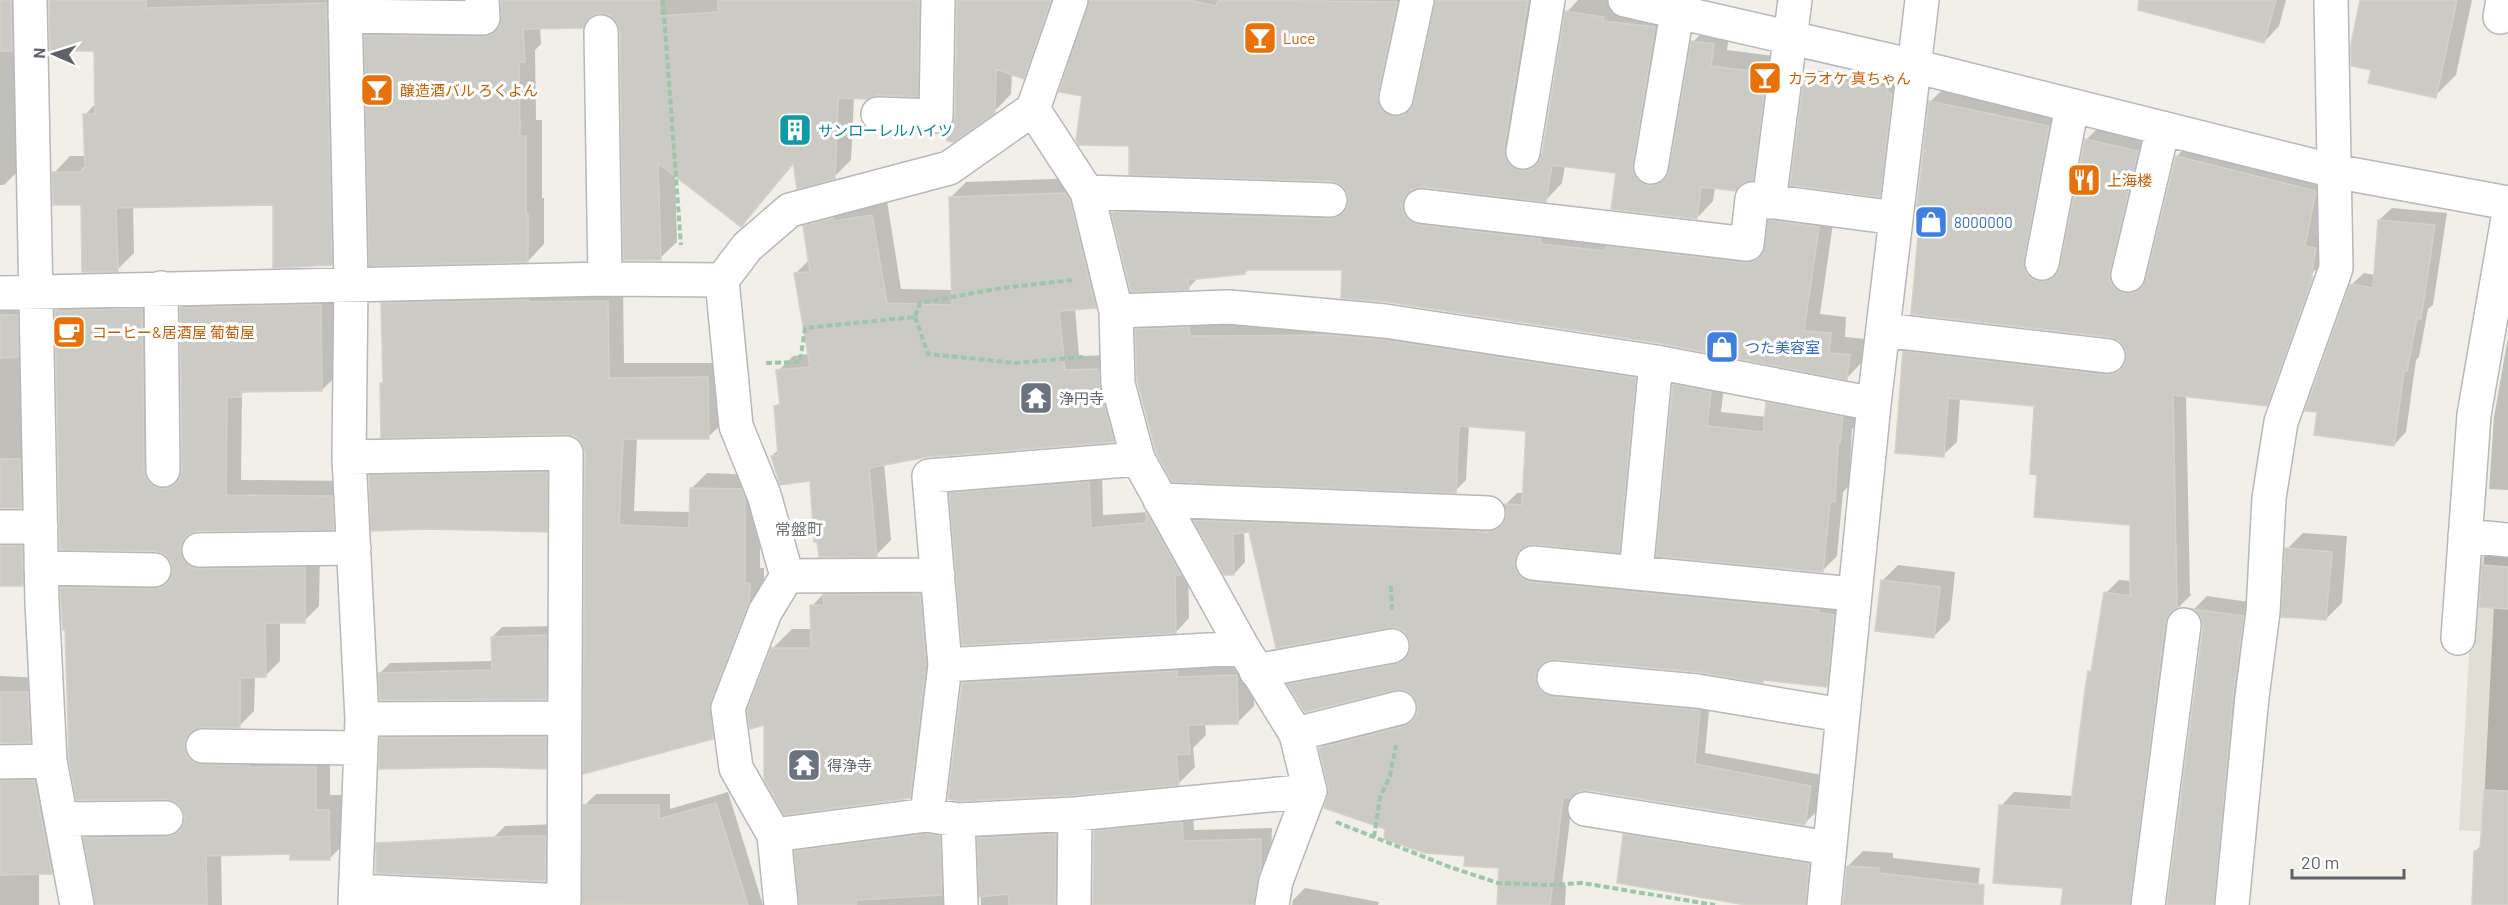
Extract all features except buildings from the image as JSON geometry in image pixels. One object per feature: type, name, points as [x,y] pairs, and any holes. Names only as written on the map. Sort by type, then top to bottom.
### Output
[{"type":"street","points":[[30,0],[42,568],[50,761],[77,905]]},
{"type":"street","points":[[349,457],[566,453],[564,901],[356,898],[362,734],[349,457],[351,284],[345,8],[483,18],[483,0]]},
{"type":"street","points":[[878,114],[936,116],[938,0]]},
{"type":"street","points":[[781,905],[774,835],[736,768],[728,708],[765,612],[787,576],[764,495],[736,426],[722,280],[747,247],[790,210],[949,168],[1033,109],[1071,0]]},
{"type":"street","points":[[1396,98],[1417,0]]},
{"type":"street","points":[[1523,152],[1548,0]]},
{"type":"street","points":[[1769,202],[1795,0]]},
{"type":"street","points":[[1824,905],[1853,594],[1922,0]]},
{"type":"street","points":[[2232,905],[2252,697],[2263,612],[2269,498],[2281,422],[2336,268],[2331,0]]},
{"type":"street","points":[[1651,167],[1654,5],[1791,40],[1914,66],[2334,171],[2508,203]]},
{"type":"street","points":[[601,32],[605,279]]},
{"type":"street","points":[[2042,263],[2072,105]]},
{"type":"street","points":[[1033,109],[1087,192],[1116,311],[1118,384],[1138,459],[1250,659],[1296,734],[1306,801],[1276,881],[1272,905]]},
{"type":"street","points":[[2128,275],[2163,128]]},
{"type":"street","points":[[1087,192],[1330,200]]},
{"type":"street","points":[[1421,206],[1747,244],[1752,199],[1896,219]]},
{"type":"street","points":[[2458,638],[2474,415],[2508,218]]},
{"type":"street","points":[[0,293],[605,279],[722,280]]},
{"type":"street","points":[[161,288],[163,470]]},
{"type":"street","points":[[1116,311],[1229,307],[1385,321],[1656,362],[1874,404]]},
{"type":"street","points":[[1882,330],[2108,356]]},
{"type":"street","points":[[1636,573],[1656,362]]},
{"type":"street","points":[[961,905],[942,818],[945,665],[929,476],[1138,459]]},
{"type":"street","points":[[1160,500],[1488,513]]},
{"type":"street","points":[[0,527],[41,527]]},
{"type":"street","points":[[2465,537],[2508,540]]},
{"type":"street","points":[[199,550],[354,548]]},
{"type":"street","points":[[1533,563],[1853,594]]},
{"type":"street","points":[[42,568],[154,570]]},
{"type":"street","points":[[787,576],[938,574]]},
{"type":"street","points":[[2148,905],[2184,625]]},
{"type":"street","points":[[945,665],[1250,659],[1392,646]]},
{"type":"street","points":[[1554,678],[1697,691],[1842,715]]},
{"type":"street","points":[[1296,734],[1399,708]]},
{"type":"street","points":[[203,746],[565,718]]},
{"type":"street","points":[[0,762],[50,761]]},
{"type":"street","points":[[774,835],[942,818],[1075,814],[1306,801]]},
{"type":"street","points":[[1584,809],[1829,848]]},
{"type":"street","points":[[1074,905],[1075,814]]},
{"type":"street","points":[[62,819],[166,818]]},
{"type":"path","points":[[663,0],[684,279]]},
{"type":"path","points":[[1107,276],[1001,288],[920,303],[915,317],[928,354],[1016,363],[1117,353]]},
{"type":"path","points":[[730,364],[800,362],[805,328],[915,317]]},
{"type":"path","points":[[1306,801],[1447,866],[1498,883],[1549,885],[1582,883],[1715,905]]},
{"type":"shaded area","points":[[2475,550],[2508,552],[2508,833],[2459,830]]},
{"type":"place","name":"Luce","points":[[1260,38]]},
{"type":"place","name":"カラオケ 真ちゃん","points":[[1765,78]]},
{"type":"place","name":"醸造酒バル ろくよん","points":[[377,90]]},
{"type":"place","name":"サンローレルハイツ","points":[[795,130]]},
{"type":"place","name":"上海楼","points":[[2084,180]]},
{"type":"place","name":"8000000","points":[[1931,222]]},
{"type":"place","name":"コーヒー&居酒屋 葡萄屋","points":[[69,332]]},
{"type":"place","name":"つた美容室","points":[[1722,347]]},
{"type":"place","name":"浄円寺","points":[[1036,398]]},
{"type":"place","name":"得浄寺","points":[[804,765]]},
{"type":"district","name":"常盤町","points":[[799,528]]}]
